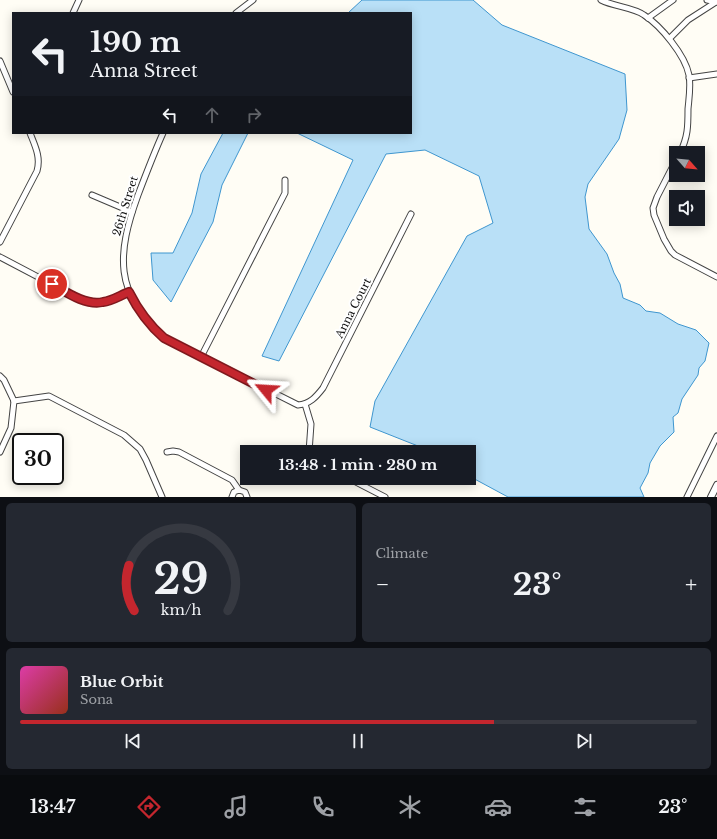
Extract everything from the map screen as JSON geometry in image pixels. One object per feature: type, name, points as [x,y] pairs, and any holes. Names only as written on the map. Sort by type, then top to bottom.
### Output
[{"type":"street","points":[[73,12],[79,0]]},
{"type":"street","points":[[237,12],[253,0]]},
{"type":"street","points":[[648,18],[673,0]]},
{"type":"street","points":[[707,0],[716,2]]},
{"type":"street","points":[[605,1],[638,11],[648,18],[670,38],[684,63],[689,78],[687,136],[683,146]]},
{"type":"street","points":[[670,38],[688,20],[716,2]]},
{"type":"street","points":[[0,61],[12,90]]},
{"type":"street","points":[[689,78],[717,74]]},
{"type":"street","points":[[0,242],[37,171],[39,164],[39,156],[30,134]]},
{"type":"street","name":"26th Street","points":[[162,134],[155,149],[132,212],[123,248],[124,273],[128,289],[140,312],[164,338],[292,403],[298,405],[305,404]]},
{"type":"street","points":[[669,174],[654,203],[654,216],[664,239],[675,255],[717,277]]},
{"type":"street","points":[[201,357],[285,193],[286,180]]},
{"type":"street","points":[[92,194],[132,212]]},
{"type":"street","name":"Anna Court","points":[[305,404],[318,395],[323,388],[411,214]]},
{"type":"street","points":[[0,257],[78,298],[90,302],[102,303],[128,289]]},
{"type":"street","points":[[0,376],[4,380],[14,401],[11,428],[0,452]]},
{"type":"street","points":[[14,401],[49,396],[124,435],[140,449],[162,497]]},
{"type":"street","points":[[305,404],[311,424],[309,445]]},
{"type":"street","points":[[687,497],[717,436]]},
{"type":"street","points":[[166,452],[179,452],[232,480],[239,490],[245,492],[247,497]]},
{"type":"street","points":[[362,485],[385,497]]},
{"type":"street","points":[[711,497],[717,485]]},
{"type":"street","points":[[232,497],[234,492],[239,490]]},
{"type":"water","points":[[362,0],[473,0],[502,25],[625,74],[627,110],[619,139],[588,184],[585,197],[589,229],[607,254],[620,284],[623,298],[640,305],[646,311],[660,313],[678,324],[696,330],[709,343],[705,361],[699,368],[698,375],[682,399],[678,413],[673,417],[674,432],[660,446],[650,463],[648,473],[640,488],[644,497],[508,497],[476,480],[476,445],[415,445],[370,427],[375,401],[467,236],[493,223],[479,176],[425,150],[386,154],[279,361],[262,356],[353,160],[299,134],[412,134],[412,12],[349,12]]},
{"type":"water","points":[[222,134],[248,134],[222,185],[213,222],[171,302],[153,280],[151,253],[173,253],[192,213],[201,174]]},
{"type":"route","points":[[52,284],[78,298],[90,302],[102,303],[129,292],[140,312],[164,338],[266,390]]}]
